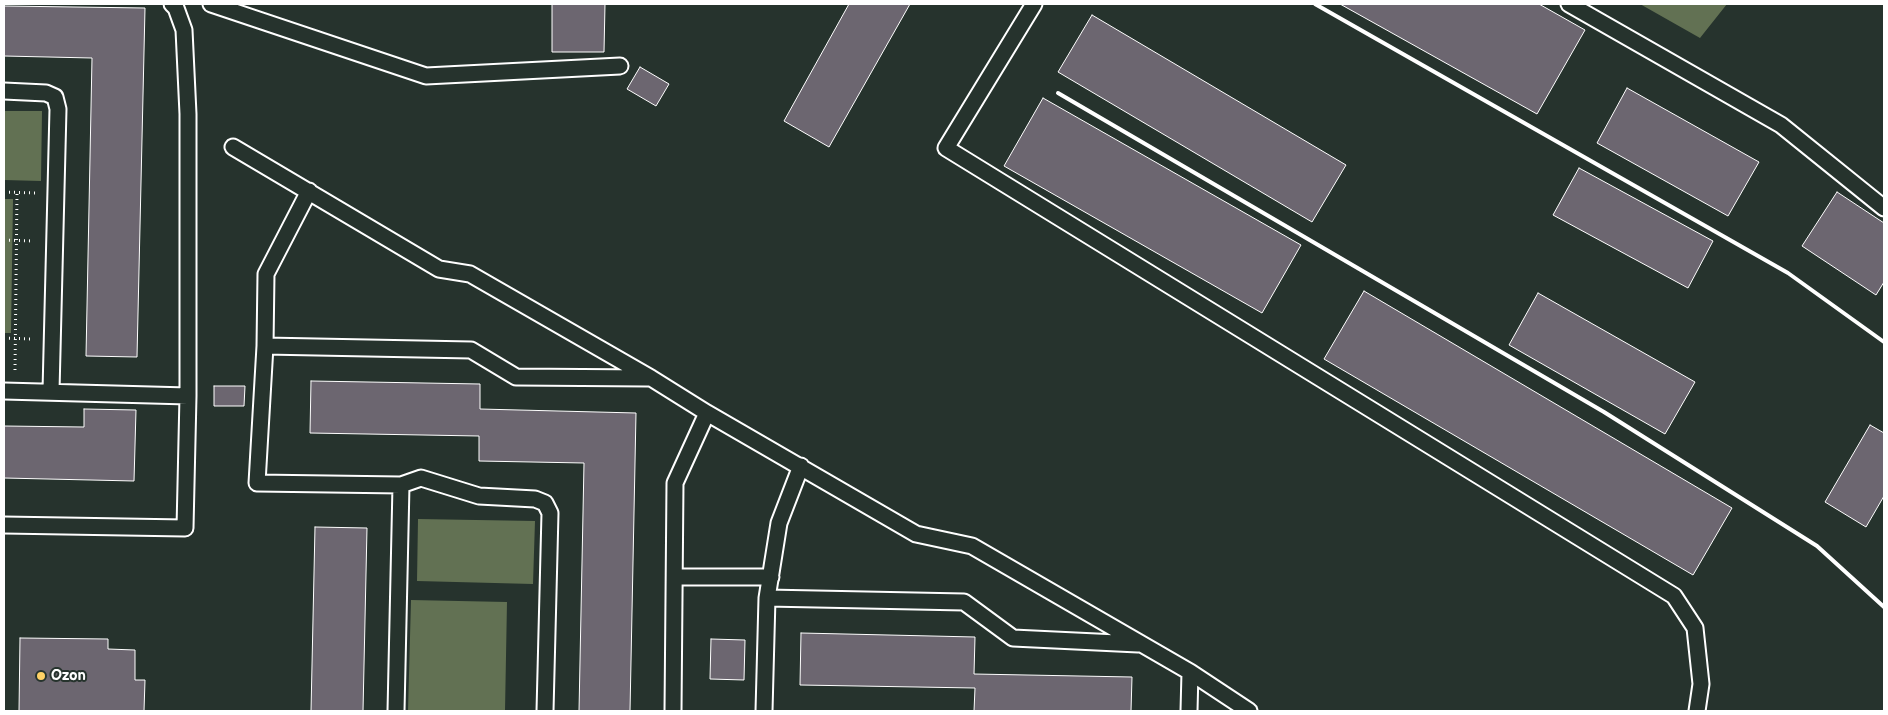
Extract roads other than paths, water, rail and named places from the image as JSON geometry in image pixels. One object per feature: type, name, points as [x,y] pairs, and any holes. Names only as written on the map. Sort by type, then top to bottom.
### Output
[{"type":"lane","points":[[4,525],[185,528],[188,396],[188,114],[184,30],[176,8],[172,4]]},
{"type":"lane","points":[[211,4],[426,76],[620,66]]},
{"type":"lane","points":[[1034,4],[946,148],[1674,596],[1695,628],[1701,684],[1697,711]]},
{"type":"lane","points":[[1569,4],[1781,125],[1884,208]]},
{"type":"lane","points":[[4,91],[46,93],[55,97],[58,108],[51,391]]},
{"type":"lane","points":[[233,147],[439,268],[470,274],[916,534],[972,546],[1190,672],[1249,711]]},
{"type":"lane","points":[[309,191],[266,274],[265,346],[257,483],[401,485],[422,478],[479,496],[535,499],[545,503],[550,513],[545,711]]},
{"type":"lane","points":[[265,346],[471,350],[516,377],[651,378]]},
{"type":"lane","points":[[9,391],[188,396]]},
{"type":"lane","points":[[673,711],[675,483],[707,413]]},
{"type":"lane","points":[[761,710],[767,598],[779,523],[801,466]]},
{"type":"lane","points":[[396,711],[401,485]]},
{"type":"lane","points":[[674,577],[771,577]]},
{"type":"lane","points":[[767,598],[964,602],[1014,638],[1141,644]]},
{"type":"lane","points":[[1189,711],[1190,672]]},
{"type":"railway","points":[[1315,4],[1788,273],[1884,342]]},
{"type":"railway","points":[[1058,93],[1604,412],[1817,546],[1884,607]]},
{"type":"place","name":"Ozon","points":[[41,676]]}]
